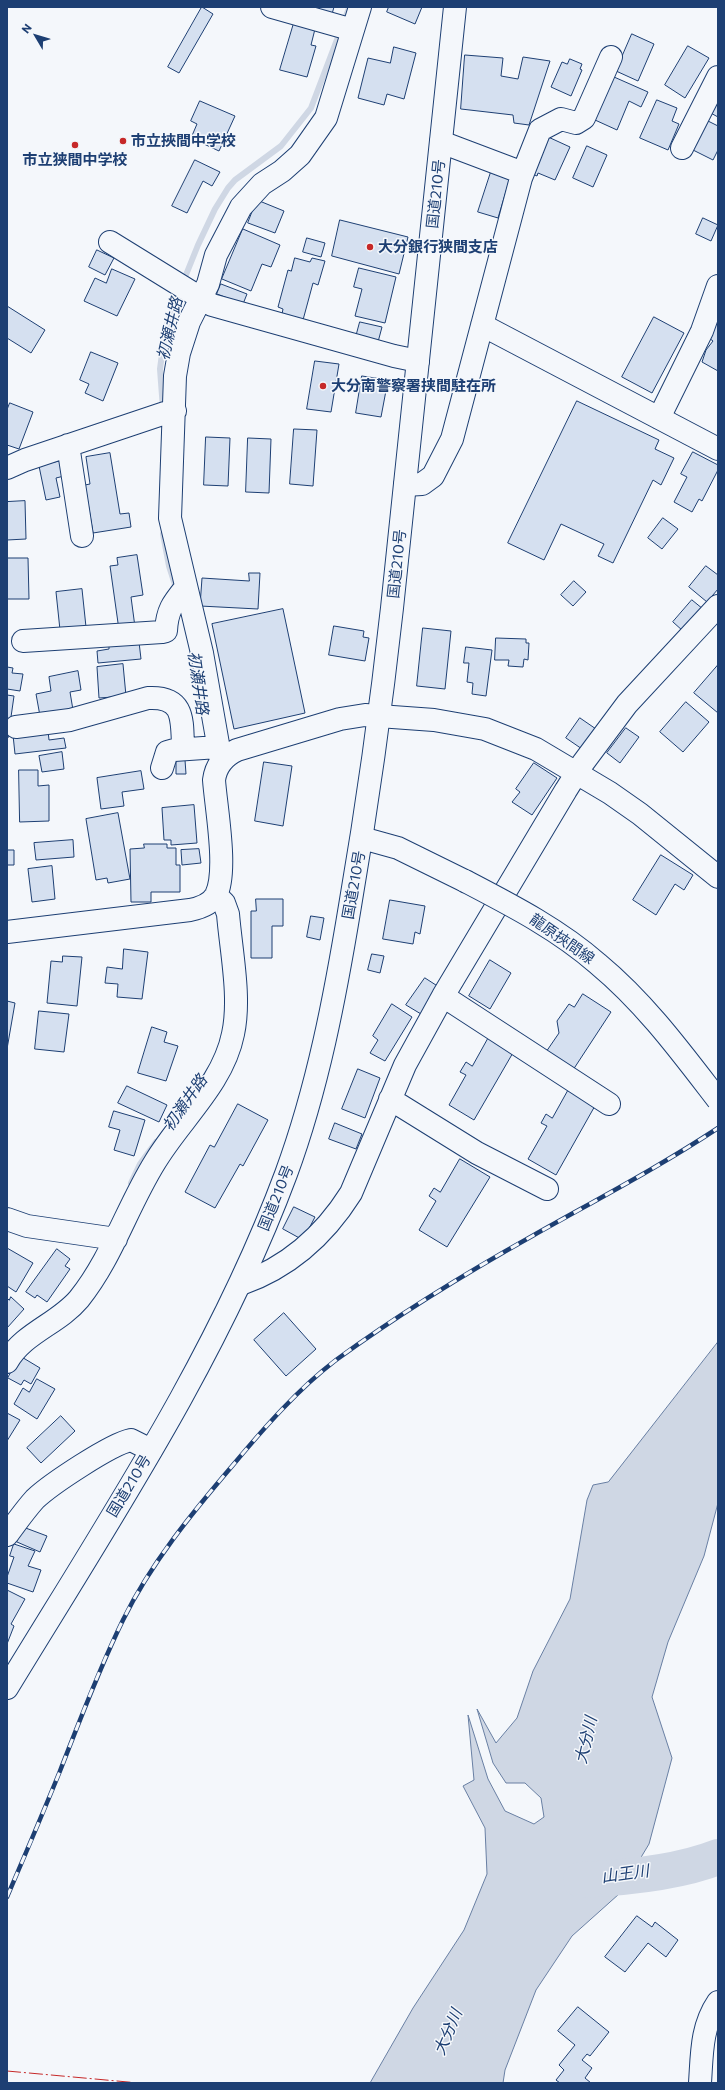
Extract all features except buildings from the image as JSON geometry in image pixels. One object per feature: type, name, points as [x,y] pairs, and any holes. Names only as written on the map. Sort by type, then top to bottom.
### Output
[{"type":"main road","points":[[272,7],[353,30]]},
{"type":"main road","points":[[7,932],[190,910],[206,905],[216,895],[221,872],[221,862],[214,780],[220,754],[202,653],[170,518],[175,411],[175,376],[178,353],[189,322],[201,299],[216,255],[241,207],[262,184],[282,171],[300,155],[326,118],[360,7]]},
{"type":"main road","name":"国道210号","points":[[7,1688],[151,1450],[204,1356],[241,1284],[287,1170],[309,1102],[329,1020],[362,838],[380,716],[455,7]]},
{"type":"main road","points":[[405,485],[422,484],[433,476],[448,448],[456,428],[523,173],[540,130],[561,119],[576,123],[584,118],[611,57]]},
{"type":"main road","points":[[682,148],[718,77]]},
{"type":"main road","points":[[441,142],[523,173]]},
{"type":"main road","points":[[110,242],[201,299],[220,308],[418,361]]},
{"type":"main road","points":[[659,418],[702,331],[718,286]]},
{"type":"main road","points":[[482,326],[718,449]]},
{"type":"main road","points":[[13,460],[68,445],[175,411]]},
{"type":"main road","points":[[68,445],[82,536]]},
{"type":"main road","points":[[23,642],[166,631],[167,616],[172,605],[186,587]]},
{"type":"main road","points":[[241,1284],[261,1277],[281,1266],[309,1244],[325,1228],[351,1193],[405,1065],[443,996],[577,773],[627,704],[718,606]]},
{"type":"main road","points":[[16,727],[70,720],[148,698],[159,697],[175,704],[179,710],[182,718],[183,749]]},
{"type":"main road","points":[[162,768],[167,752],[183,749],[220,754],[340,719],[365,715],[434,720],[490,730],[536,749],[577,773],[640,814],[718,878]]},
{"type":"main road","name":"龍原挾間線","points":[[362,838],[398,848],[465,881],[539,921],[597,962],[626,988],[663,1029],[718,1100]]},
{"type":"main road","points":[[7,1362],[16,1337],[73,1306],[99,1270],[154,1163],[213,1081],[220,1068],[233,1035],[236,1002],[228,914],[224,903],[216,895]]},
{"type":"main road","points":[[443,996],[609,1104]]},
{"type":"main road","points":[[390,1099],[477,1153],[547,1189]]},
{"type":"main road","points":[[7,1219],[27,1226],[116,1239]]},
{"type":"main road","points":[[7,1535],[36,1499],[51,1487],[114,1446],[131,1440],[151,1450]]},
{"type":"main road","points":[[700,2083],[703,2035],[708,2020],[718,2002]]},
{"type":"water","name":"大分川","points":[[718,1342],[718,1503],[704,1556],[668,1642],[652,1697],[672,1758],[649,1844],[619,1894],[572,1936],[536,1990],[505,2070],[503,2083],[370,2083],[413,2008],[464,1930],[487,1874],[485,1828],[463,1786],[474,1780],[468,1715],[488,1779],[505,1811],[534,1824],[544,1817],[541,1798],[525,1783],[506,1783],[493,1763],[477,1709],[496,1743],[517,1718],[533,1671],[570,1599],[587,1500],[593,1485],[608,1482]]},
{"type":"waterway","name":"初瀬井路","points":[[163,409],[160,369],[164,339],[169,317],[198,245],[215,209],[228,188],[235,180],[281,146],[311,108],[349,8]]},
{"type":"waterway","name":"初瀬井路","points":[[163,534],[169,566],[177,591]]},
{"type":"waterway","name":"初瀬井路","points":[[131,1183],[140,1164],[156,1142]]},
{"type":"waterway","name":"山王川","points":[[581,1880],[632,1876],[669,1870],[686,1867],[718,1857]]},
{"type":"railway","points":[[7,1897],[54,1787],[114,1638],[134,1599],[146,1578],[173,1539],[269,1423],[308,1383],[322,1371],[408,1310],[483,1264],[650,1170],[718,1128]]},
{"type":"power","points":[[7,2071],[139,2083]]},
{"type":"place","name":"市立挾間中学校","points":[[123,141]]},
{"type":"place","name":"市立狭間中学校","points":[[75,145]]},
{"type":"place","name":"大分銀行狭間支店","points":[[370,247]]},
{"type":"place","name":"大分南警察署挟間駐在所","points":[[323,386]]}]
